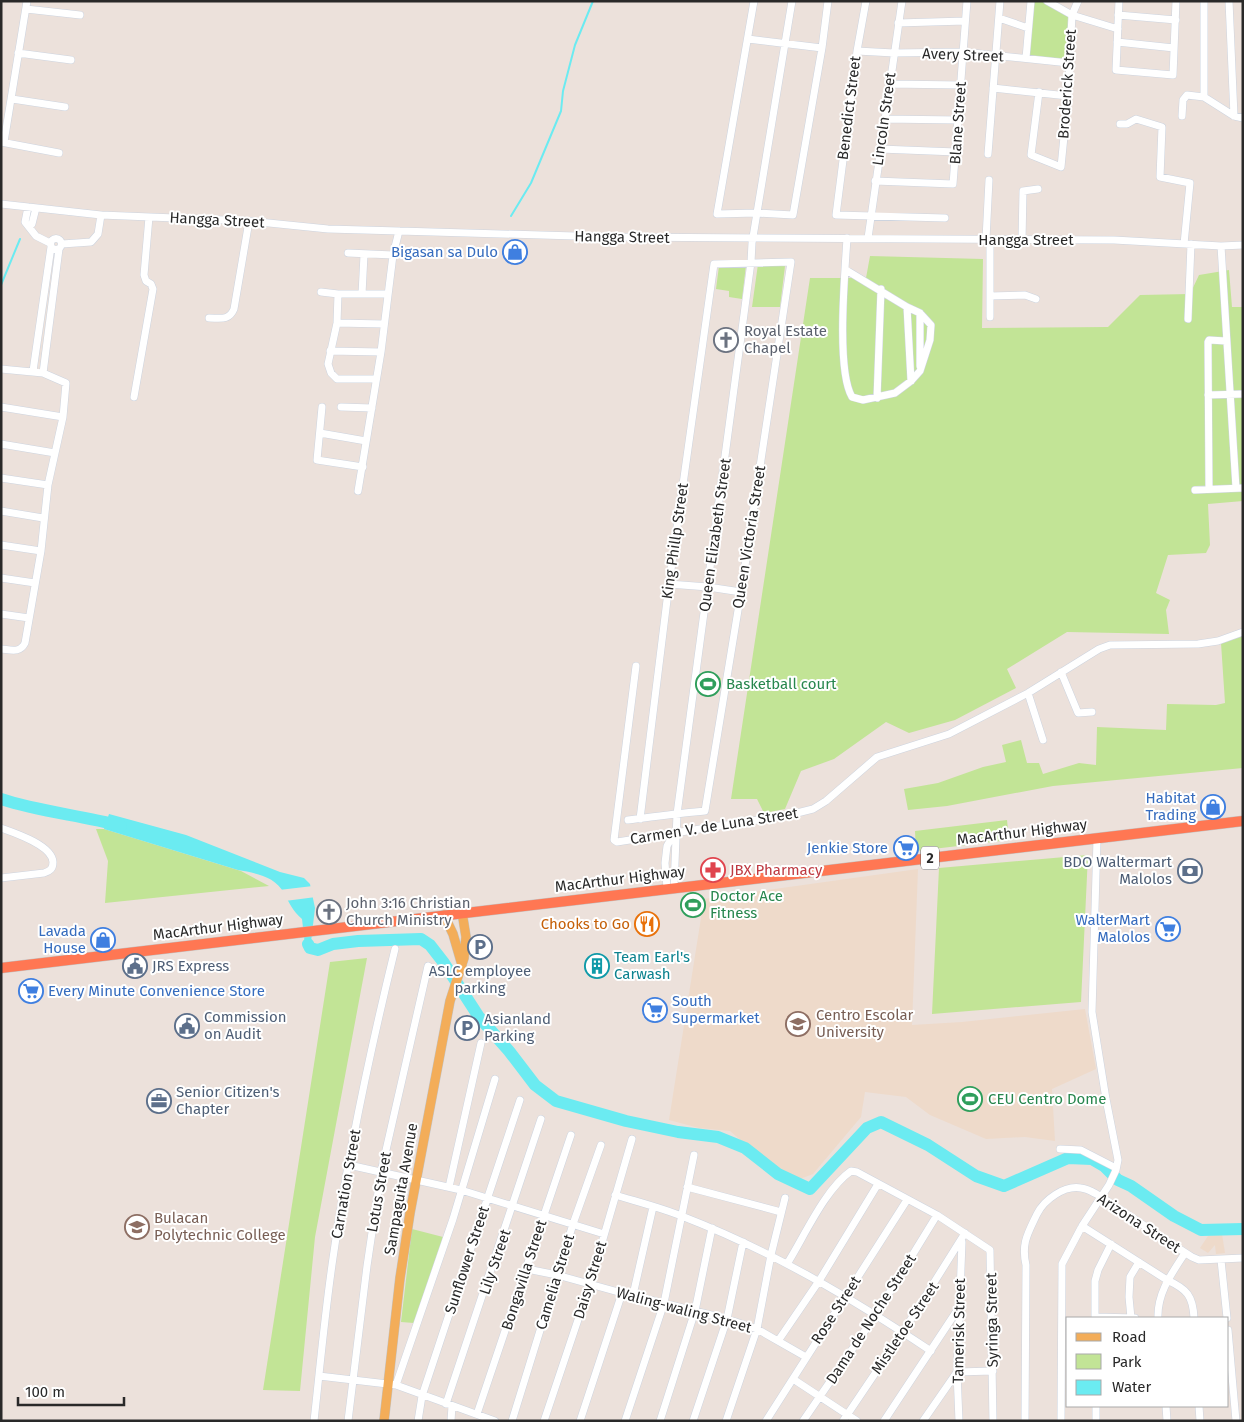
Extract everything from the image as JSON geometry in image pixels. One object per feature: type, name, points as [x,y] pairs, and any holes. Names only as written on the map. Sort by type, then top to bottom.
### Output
[{"type":"highway","name":"MacArthur Highway","points":[[1,968],[1243,820]]},
{"type":"main road","name":"Sampaguita Avenue","points":[[384,1421],[392,1385],[400,1278],[416,1179],[450,1001],[462,968],[466,942],[462,912]]},
{"type":"main road","points":[[444,915],[453,934],[462,968]]},
{"type":"street","points":[[754,1],[717,214],[756,213],[793,215],[822,48],[828,1]]},
{"type":"street","name":"Queen Elizabeth Street","points":[[670,888],[674,862],[676,814],[708,587],[756,213],[792,1]]},
{"type":"street","name":"Benedict Street","points":[[866,1],[857,51],[836,215],[870,216]]},
{"type":"street","name":"Lincoln Street","points":[[868,238],[888,84],[902,1]]},
{"type":"street","name":"Blane Street","points":[[875,181],[953,184],[967,1]]},
{"type":"street","points":[[988,154],[1000,1]]},
{"type":"street","points":[[1026,58],[1030,1]]},
{"type":"street","name":"Broderick Street","points":[[1039,92],[1031,155],[1061,167],[1068,96],[1072,15],[1078,1]]},
{"type":"street","points":[[1119,1],[1116,70],[1173,75],[1176,1]]},
{"type":"street","points":[[1204,1],[1204,97]]},
{"type":"street","points":[[1229,1],[1234,116]]},
{"type":"street","points":[[1049,2],[1072,15],[1118,30]]},
{"type":"street","points":[[59,153],[2,142],[12,99],[26,5],[80,16]]},
{"type":"street","points":[[1118,16],[1176,20]]},
{"type":"street","points":[[999,18],[1028,28]]},
{"type":"street","points":[[898,23],[965,21]]},
{"type":"street","points":[[748,39],[822,48]]},
{"type":"street","points":[[1117,42],[1174,48]]},
{"type":"street","name":"Avery Street","points":[[857,51],[894,53],[963,52],[1069,63]]},
{"type":"street","points":[[18,53],[71,60]]},
{"type":"street","points":[[888,84],[960,85]]},
{"type":"street","points":[[993,88],[1068,96]]},
{"type":"street","points":[[1182,116],[1184,97],[1186,95],[1204,97],[1234,116],[1243,118]]},
{"type":"street","points":[[12,99],[66,108]]},
{"type":"street","points":[[884,119],[958,120]]},
{"type":"street","points":[[1120,124],[1127,124],[1136,119],[1162,127],[1160,177],[1190,184],[1187,244],[1188,319]]},
{"type":"street","points":[[880,149],[956,152]]},
{"type":"street","points":[[989,180],[990,317]]},
{"type":"street","points":[[1022,240],[1023,191],[1038,189]]},
{"type":"street","name":"Hangga Street","points":[[1,204],[101,215],[249,221],[328,229],[609,237],[1114,240],[1221,246],[1243,245]]},
{"type":"street","points":[[32,208],[25,222],[36,236],[56,246],[91,242],[98,234],[101,215]]},
{"type":"street","points":[[870,216],[945,218]]},
{"type":"street","points":[[134,397],[153,288],[146,281],[144,275],[149,217]]},
{"type":"street","points":[[209,318],[226,319],[232,314],[249,221]]},
{"type":"street","points":[[358,490],[381,352],[393,255],[399,231]]},
{"type":"street","points":[[846,270],[920,313],[931,325],[930,340],[920,371],[911,381],[895,393],[863,400],[852,396],[847,389],[843,346],[847,238]]},
{"type":"street","points":[[33,371],[56,246]]},
{"type":"street","points":[[43,373],[56,246]]},
{"type":"street","points":[[1195,490],[1240,488],[1226,341],[1221,246]]},
{"type":"street","points":[[348,253],[393,255]]},
{"type":"street","points":[[362,294],[364,255]]},
{"type":"street","name":"Queen Victoria Street","points":[[676,814],[705,811],[741,592],[791,262],[751,262]]},
{"type":"street","name":"King Phillp Street","points":[[640,819],[669,584],[714,264],[751,262]]},
{"type":"street","points":[[877,398],[881,290]]},
{"type":"street","points":[[321,292],[388,294]]},
{"type":"street","points":[[338,294],[337,323],[328,364],[334,377],[342,379],[375,379]]},
{"type":"street","points":[[990,296],[1025,295],[1036,299]]},
{"type":"street","points":[[907,307],[911,381]]},
{"type":"street","points":[[920,313],[920,371]]},
{"type":"street","points":[[337,323],[384,324]]},
{"type":"street","points":[[1209,489],[1208,342],[1209,340],[1226,341]]},
{"type":"street","points":[[330,351],[381,352]]},
{"type":"street","points":[[1,370],[33,371],[43,373],[66,383],[63,417],[48,484],[40,551],[25,643],[17,651],[1,649]]},
{"type":"street","points":[[1208,395],[1243,394]]},
{"type":"street","points":[[1,407],[63,417]]},
{"type":"street","points":[[322,407],[317,460],[363,467]]},
{"type":"street","points":[[341,407],[372,408]]},
{"type":"street","points":[[320,433],[366,441]]},
{"type":"street","points":[[1,444],[55,453]]},
{"type":"street","points":[[1,478],[48,484]]},
{"type":"street","points":[[1,511],[43,518]]},
{"type":"street","points":[[1,545],[40,551]]},
{"type":"street","points":[[1,578],[35,583]]},
{"type":"street","points":[[669,584],[741,592]]},
{"type":"street","points":[[1,614],[29,618]]},
{"type":"street","name":"Carmen V. de Luna Street","points":[[636,666],[614,840],[617,842],[789,815],[813,809],[838,792],[877,757],[949,734],[1028,693],[1099,649],[1110,645],[1218,642],[1243,632]]},
{"type":"street","points":[[1061,672],[1078,713],[1092,712]]},
{"type":"street","points":[[1028,693],[1043,740]]},
{"type":"street","points":[[628,820],[676,814]]},
{"type":"street","points":[[1,828],[32,840],[43,848],[51,854],[53,867],[50,871],[44,873],[1,878]]},
{"type":"street","name":"Queen Elizabeth Street","points":[[670,888],[665,863],[666,846],[676,832]]},
{"type":"street","points":[[1062,1421],[1060,1272],[1065,1256],[1109,1185],[1118,1160],[1092,1012],[1097,838]]},
{"type":"street","points":[[665,863],[674,862]]},
{"type":"street","name":"Carnation Street","points":[[314,1421],[332,1259],[374,1034],[395,949]]},
{"type":"street","name":"Lotus Street","points":[[348,1421],[367,1266],[381,1172],[428,966]]},
{"type":"street","points":[[449,1187],[481,1043]]},
{"type":"street","points":[[392,1385],[453,1219],[495,1079]]},
{"type":"street","name":"Sunflower Street","points":[[418,1421],[422,1396],[520,1100]]},
{"type":"street","name":"Lily Street","points":[[451,1421],[449,1405],[541,1119]]},
{"type":"street","name":"Bongavilla Street","points":[[481,1417],[571,1135]]},
{"type":"street","name":"Daisy Street","points":[[544,1421],[590,1284],[632,1139]]},
{"type":"street","name":"Camelia Street","points":[[512,1421],[573,1224],[601,1145]]},
{"type":"street","points":[[1060,1149],[1080,1150],[1116,1169]]},
{"type":"street","points":[[625,1421],[664,1303],[694,1155]]},
{"type":"street","points":[[349,1165],[461,1190],[545,1214],[604,1234]]},
{"type":"street","points":[[787,1264],[819,1208],[851,1171],[857,1172],[965,1233]]},
{"type":"street","points":[[778,1341],[819,1281],[878,1184]]},
{"type":"street","points":[[687,1187],[781,1212]]},
{"type":"street","name":"Arizona Street","points":[[1026,1421],[1025,1239],[1041,1207],[1050,1198],[1068,1190],[1080,1188],[1100,1197],[1185,1253],[1199,1260],[1243,1258]]},
{"type":"street","points":[[615,1195],[682,1216],[771,1255],[819,1281],[931,1351]]},
{"type":"street","points":[[726,1421],[757,1328],[771,1255],[785,1198]]},
{"type":"street","name":"Rose Street","points":[[766,1421],[907,1200]]},
{"type":"street","points":[[633,1295],[653,1207]]},
{"type":"street","name":"Dama de Noche Street","points":[[803,1421],[875,1316],[936,1216]]},
{"type":"street","points":[[1082,1226],[1181,1287],[1189,1294],[1194,1317]]},
{"type":"street","points":[[660,1421],[695,1311],[712,1228]]},
{"type":"street","name":"Mistletoe Street","points":[[845,1418],[903,1332],[962,1241],[965,1233]]},
{"type":"street","name":"Syringa Street","points":[[965,1233],[990,1250],[993,1371],[992,1421]]},
{"type":"street","name":"Tamerisk Street","points":[[959,1421],[957,1372],[958,1309],[962,1241]]},
{"type":"street","points":[[693,1421],[727,1319],[743,1242]]},
{"type":"street","points":[[1095,1317],[1095,1281],[1098,1270],[1111,1244]]},
{"type":"street","points":[[1158,1317],[1160,1297],[1167,1280],[1185,1253]]},
{"type":"street","points":[[1221,1260],[1227,1317]]},
{"type":"street","points":[[1131,1317],[1130,1277],[1139,1262]]},
{"type":"street","name":"Waling-waling Street","points":[[527,1269],[558,1275],[757,1328],[806,1357]]},
{"type":"street","points":[[580,1421],[622,1293]]},
{"type":"street","points":[[884,1421],[958,1309]]},
{"type":"street","points":[[1229,1341],[1236,1421]]},
{"type":"street","points":[[923,1421],[957,1372],[993,1371]]},
{"type":"street","points":[[319,1376],[392,1385],[495,1421]]},
{"type":"street","points":[[793,1379],[845,1418],[857,1421]]},
{"type":"street","points":[[1096,1407],[1096,1421]]},
{"type":"street","points":[[1166,1407],[1167,1421]]},
{"type":"street","points":[[1199,1407],[1200,1421]]},
{"type":"shaded area","name":"Centro Escolar University","points":[[918,869],[912,1025],[962,1022],[1085,1009],[1096,1069],[1052,1089],[1055,1141],[1025,1137],[986,1139],[930,1115],[906,1097],[865,1092],[861,1117],[813,1174],[800,1179],[784,1176],[730,1131],[699,1128],[669,1120],[704,899]]},
{"type":"shaded area","points":[[1222,1234],[1225,1253],[1216,1254],[1215,1245],[1208,1253],[1200,1248],[1208,1236]]},
{"type":"green space","points":[[1034,1],[1041,1],[1068,16],[1067,60],[1029,55]]},
{"type":"green space","points":[[870,256],[983,259],[982,328],[1108,327],[1140,295],[1190,294],[1199,275],[1229,270],[1232,307],[1243,307],[1243,501],[1208,504],[1210,545],[1206,553],[1168,555],[1156,593],[1170,600],[1166,610],[1169,634],[1067,632],[1007,669],[1016,688],[955,720],[909,733],[886,722],[834,759],[801,771],[785,809],[764,813],[757,799],[731,799],[810,278],[866,278]]},
{"type":"green space","points":[[758,264],[785,266],[780,307],[752,307]]},
{"type":"green space","points":[[746,265],[742,299],[729,297],[729,291],[716,289],[719,266]]},
{"type":"green space","points":[[1243,635],[1243,768],[1053,786],[947,806],[908,810],[904,789],[938,783],[983,767],[1006,762],[1002,745],[1021,740],[1027,763],[1039,763],[1043,774],[1079,763],[1096,765],[1097,727],[1166,730],[1167,704],[1216,705],[1225,703],[1221,643]]},
{"type":"green space","name":"Basketball court","points":[[697,676],[721,678],[719,691],[695,689]]},
{"type":"green space","points":[[1007,820],[1009,840],[916,851],[915,831]]},
{"type":"green space","points":[[96,829],[104,829],[241,871],[269,886],[105,903],[108,861]]},
{"type":"green space","points":[[1088,855],[1081,1002],[932,1014],[939,868]]},
{"type":"green space","points":[[367,958],[315,1237],[300,1391],[263,1390],[330,962]]},
{"type":"green space","points":[[412,1229],[443,1237],[414,1323],[401,1322]]},
{"type":"water","points":[[109,814],[186,835],[280,872],[304,878],[310,884],[315,908],[311,942],[315,947],[322,947],[322,953],[312,951],[306,947],[302,919],[293,910],[280,887],[270,879],[104,829]]},
{"type":"pier","points":[[313,886],[316,897],[285,901],[279,890]]},
{"type":"waterway","points":[[511,216],[531,183],[561,111],[563,91],[575,45],[593,1]]},
{"type":"waterway","points":[[1,285],[20,239]]},
{"type":"waterway","points":[[1,799],[121,826]]},
{"type":"waterway","points":[[308,944],[310,948],[318,950],[333,944],[358,941],[421,939],[430,945],[479,1017],[509,1051],[535,1085],[556,1101],[626,1121],[678,1132],[718,1137],[745,1148],[778,1174],[810,1189],[867,1128],[881,1122],[928,1145],[976,1176],[1004,1186],[1068,1158],[1092,1159],[1104,1166],[1118,1180],[1131,1186],[1174,1216],[1201,1230],[1243,1229]]},
{"type":"place","name":"Bigasan sa Dulo","points":[[515,252]]},
{"type":"place","name":"Royal Estate Chapel","points":[[726,340]]},
{"type":"place","name":"Basketball court","points":[[708,684]]},
{"type":"place","name":"Habitat Trading","points":[[1213,807]]},
{"type":"place","name":"Jenkie Store","points":[[906,848]]},
{"type":"place","name":"JBX Pharmacy","points":[[713,870]]},
{"type":"place","name":"BDO Waltermart Malolos","points":[[1190,871]]},
{"type":"place","name":"Doctor Ace Fitness","points":[[693,905]]},
{"type":"place","name":"John 3:16 Christian Church Ministry","points":[[329,912]]},
{"type":"place","name":"Chooks to Go","points":[[647,924]]},
{"type":"place","name":"WalterMart Malolos","points":[[1168,929]]},
{"type":"place","name":"Lavada House","points":[[103,940]]},
{"type":"place","name":"ASLC employee parking","points":[[480,947]]},
{"type":"place","name":"JRS Express","points":[[135,966]]},
{"type":"place","name":"Team Earl's Carwash","points":[[597,966]]},
{"type":"place","name":"Every Minute Convenience Store","points":[[31,991]]},
{"type":"place","name":"South Supermarket","points":[[655,1010]]},
{"type":"place","name":"Centro Escolar University","points":[[798,1024]]},
{"type":"place","name":"Commission on Audit","points":[[187,1026]]},
{"type":"place","name":"Asianland Parking","points":[[467,1028]]},
{"type":"place","name":"CEU Centro Dome","points":[[970,1099]]},
{"type":"place","name":"Senior Citizen's Chapter","points":[[159,1101]]},
{"type":"place","name":"Bulacan Polytechnic College","points":[[137,1227]]}]
